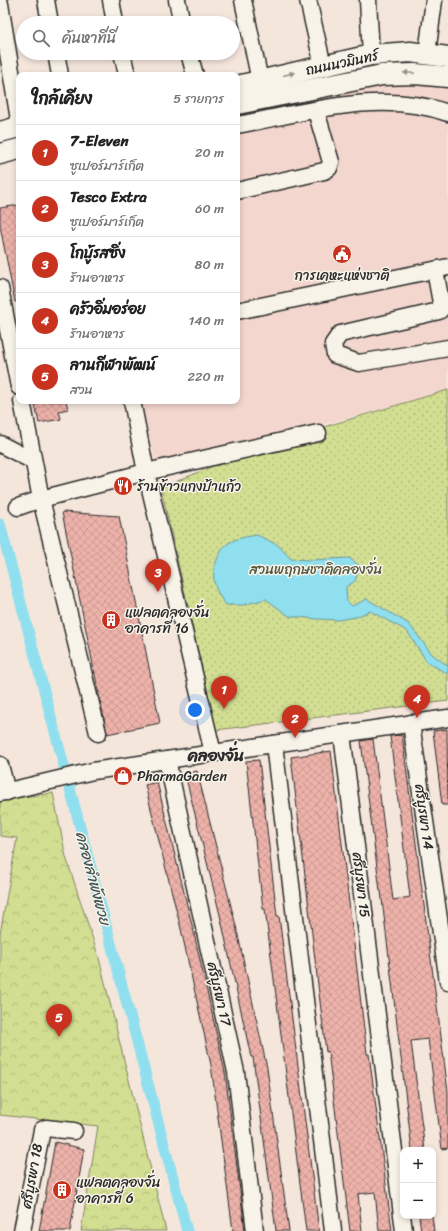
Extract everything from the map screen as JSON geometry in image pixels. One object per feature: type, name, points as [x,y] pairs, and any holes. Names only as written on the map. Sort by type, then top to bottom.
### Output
[{"type":"main road","name":"ถนนนวมินทร์","points":[[240,85],[371,55],[391,52],[448,57]]},
{"type":"main road","name":"ถนนนวมินทร์","points":[[240,103],[382,75],[415,74],[448,78]]},
{"type":"main road","points":[[0,132],[16,128]]},
{"type":"main road","points":[[0,154],[16,150]]},
{"type":"street","points":[[46,0],[49,16]]},
{"type":"street","points":[[110,0],[114,16]]},
{"type":"street","points":[[177,0],[180,16]]},
{"type":"street","points":[[243,0],[260,81]]},
{"type":"street","points":[[308,0],[322,66]]},
{"type":"street","points":[[368,0],[371,55]]},
{"type":"street","points":[[427,54],[434,0]]},
{"type":"street","points":[[0,4],[16,102]]},
{"type":"street","points":[[57,60],[59,72]]},
{"type":"street","points":[[124,60],[126,72]]},
{"type":"street","points":[[191,60],[193,72]]},
{"type":"street","points":[[240,124],[352,105],[384,103],[433,108],[448,113]]},
{"type":"street","points":[[240,190],[324,171],[329,168],[331,162],[316,111]]},
{"type":"street","points":[[240,310],[441,269],[442,308],[439,311],[340,334],[333,344],[335,355],[359,363],[448,348]]},
{"type":"street","points":[[0,288],[16,371]]},
{"type":"street","points":[[23,404],[41,499],[98,733]]},
{"type":"street","points":[[133,404],[146,472],[213,753]]},
{"type":"street","points":[[18,507],[41,499],[146,472],[318,433]]},
{"type":"street","points":[[0,444],[33,461]]},
{"type":"street","points":[[0,765],[4,793],[93,771],[448,718]]},
{"type":"street","name":"ศรีบูรพา 14","points":[[411,723],[448,982]]},
{"type":"street","name":"ศรีบูรพา 15","points":[[342,734],[404,1231]]},
{"type":"street","points":[[274,744],[333,1231]]},
{"type":"street","name":"ศรีบูรพา 17","points":[[167,760],[236,1072],[255,1231]]},
{"type":"street","name":"ศรีบูรพา 18","points":[[22,1231],[42,1130],[46,1128],[74,1131]]},
{"type":"shaded area","name":"การเคหะแห่งชาติ","points":[[395,83],[419,83],[448,88],[448,391],[158,469],[141,404],[240,404],[240,116]]},
{"type":"green space","name":"สวนพฤกษชาติคลองจั่น","points":[[448,390],[448,701],[216,730],[161,488],[263,445]]},
{"type":"green space","points":[[53,793],[66,857],[99,958],[166,1231],[81,1231],[98,1126],[0,1115],[0,934],[17,838],[0,836],[0,800]]},
{"type":"water","points":[[257,535],[278,545],[291,559],[311,560],[349,558],[360,566],[355,581],[346,587],[347,601],[352,606],[367,599],[409,624],[432,654],[448,666],[448,674],[427,662],[407,631],[370,611],[356,617],[338,620],[289,616],[266,599],[243,605],[226,605],[215,587],[214,567],[223,548],[228,543],[240,538]]},
{"type":"building","points":[[16,205],[15,302],[0,226],[0,208]]},
{"type":"building","points":[[35,404],[67,404],[68,409],[59,411],[61,419],[39,423]]},
{"type":"building","name":"แฟลตคลองจั่น อาคารที่ 16","points":[[62,512],[119,516],[160,723],[107,734]]},
{"type":"building","points":[[447,729],[448,805],[442,805],[433,731]]},
{"type":"building","points":[[402,735],[448,1091],[448,1148],[442,1149],[428,1039],[411,1041],[425,1147],[412,1147],[381,891],[361,741],[373,739],[393,900],[410,897],[390,736]]},
{"type":"building","points":[[331,751],[367,1054],[369,1054],[392,1231],[379,1231],[375,1192],[358,1194],[362,1231],[350,1231],[328,1051],[326,1052],[291,757]]},
{"type":"building","points":[[259,760],[277,916],[279,916],[319,1231],[306,1231],[265,909],[263,909],[246,761]]},
{"type":"building","points":[[197,771],[236,926],[267,1068],[289,1231],[276,1231],[253,1057],[251,1057],[221,919],[185,774]]},
{"type":"building","points":[[157,782],[194,933],[225,1072],[245,1231],[233,1231],[211,1065],[181,929],[145,785]]},
{"type":"building","name":"แฟลตคลองจั่น อาคารที่ 6","points":[[55,1142],[84,1149],[70,1231],[39,1231]]},
{"type":"building","points":[[419,1219],[432,1219],[434,1231],[421,1231]]},
{"type":"waterway","name":"คลองลำพังพวย","points":[[0,524],[187,1231]]},
{"type":"place","name":"การเคหะแห่งชาติ","points":[[342,254]]},
{"type":"place","name":"ร้านข้าวแกงป้าแก้ว","points":[[123,486]]},
{"type":"place","name":"โกบู้รสซิ่ง","points":[[158,592]]},
{"type":"place","name":"แฟลตคลองจั่น อาคารที่ 16","points":[[111,620]]},
{"type":"place","name":"7-Eleven","points":[[224,709]]},
{"type":"place","name":"ครัวอิ่มอร่อย","points":[[417,718]]},
{"type":"place","name":"Tesco Extra","points":[[295,738]]},
{"type":"place","name":"PharmaGarden","points":[[123,776]]},
{"type":"place","name":"ลานกีฬาพัฒน์","points":[[59,1037]]},
{"type":"place","name":"แฟลตคลองจั่น อาคารที่ 6","points":[[62,1190]]},
{"type":"district","name":"คลองจั่น","points":[[216,755]]}]
